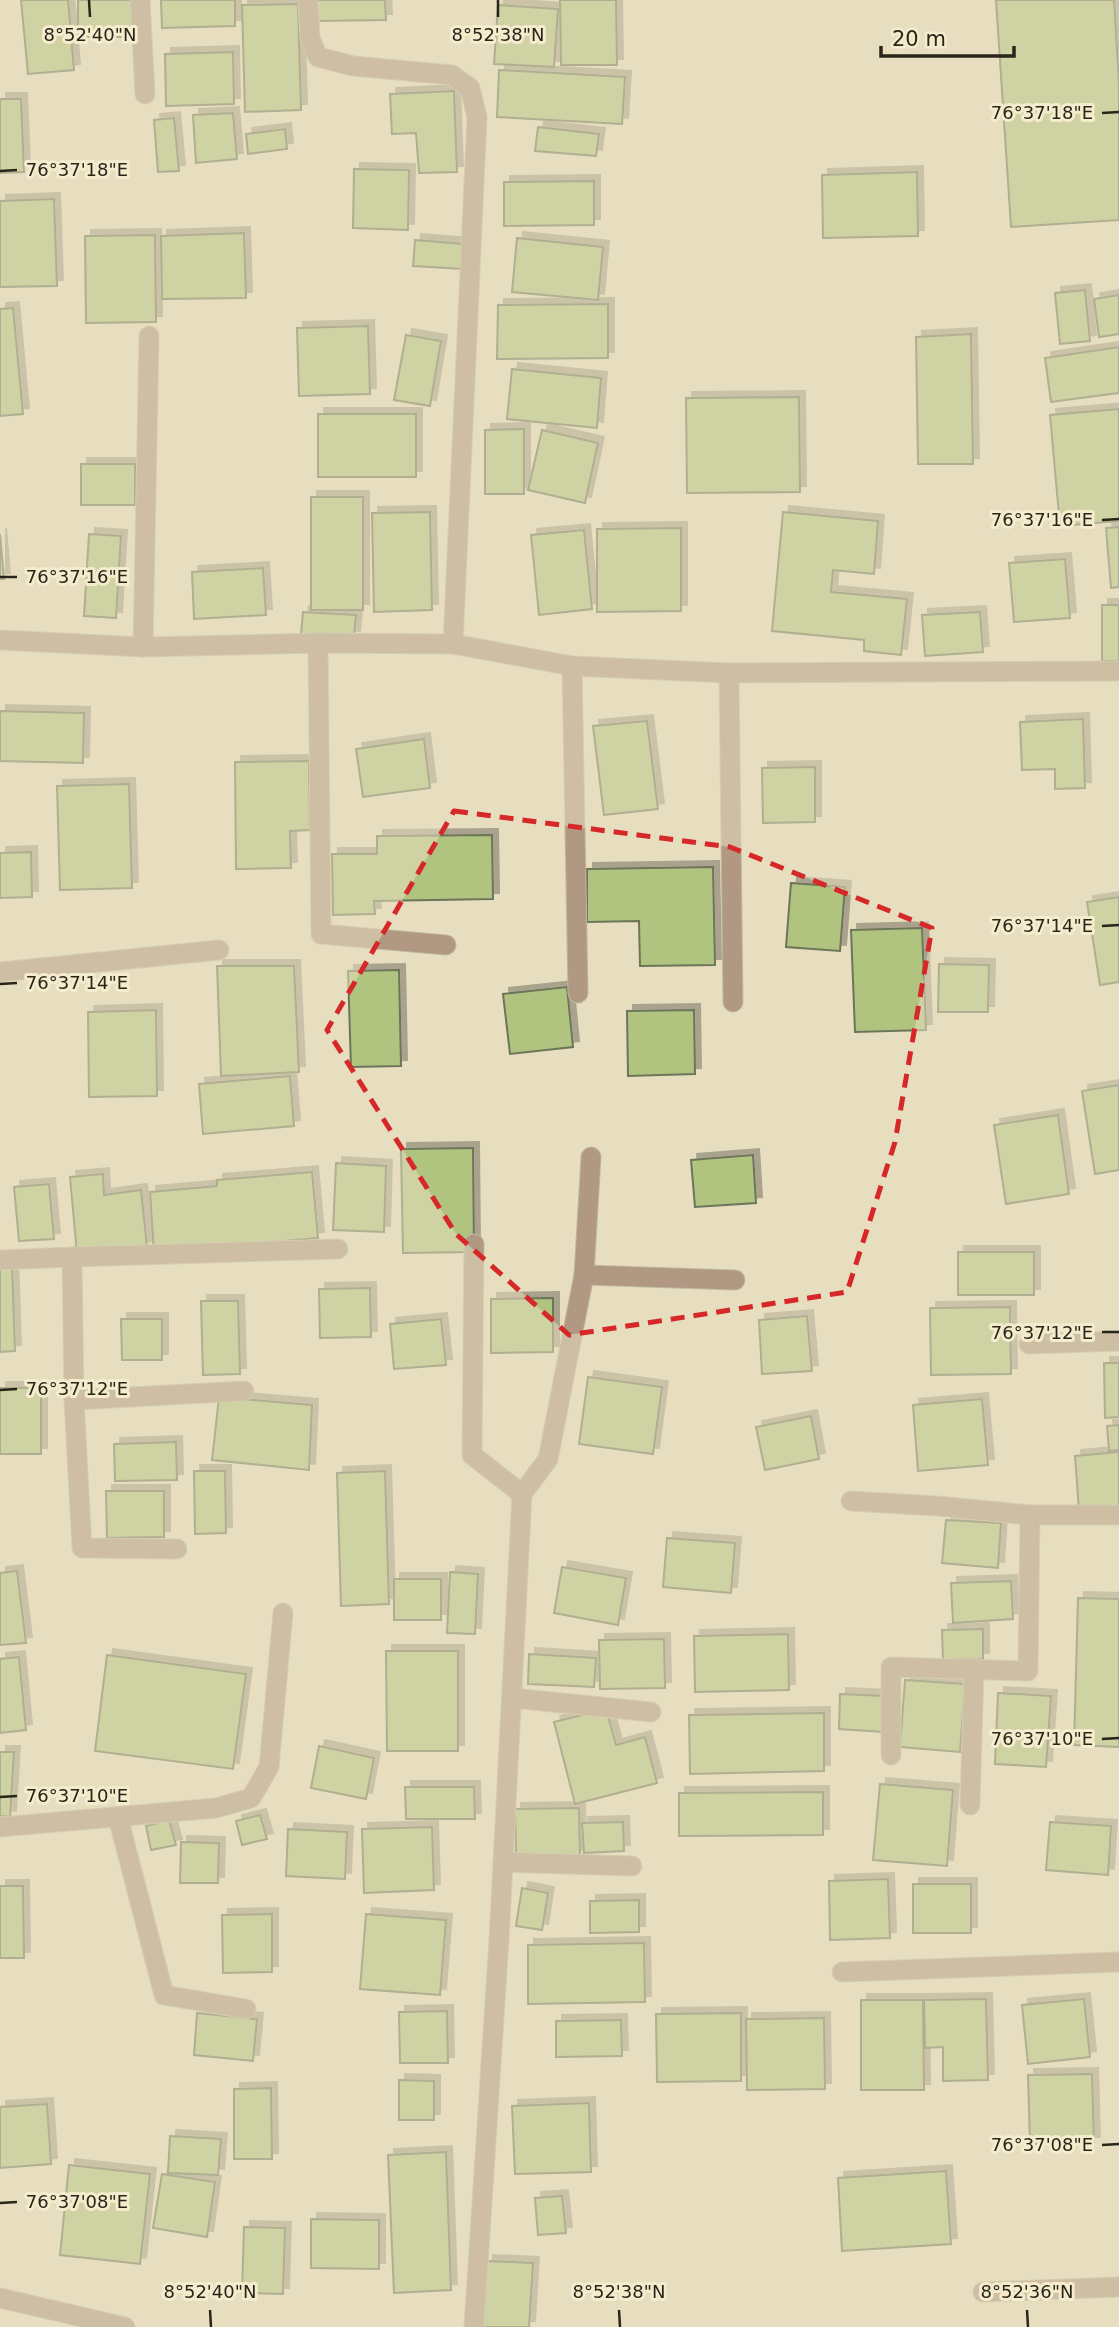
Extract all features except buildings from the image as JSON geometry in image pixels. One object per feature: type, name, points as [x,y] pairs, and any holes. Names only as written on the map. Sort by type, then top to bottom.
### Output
[{"type":"street","points":[[140,0],[145,94]]},
{"type":"street","points":[[308,0],[310,37],[318,57],[353,66],[452,75],[470,88],[477,117],[453,644]]},
{"type":"street","points":[[143,647],[149,336]]},
{"type":"street","points":[[0,640],[143,647],[318,643],[453,644],[572,666],[729,673],[1119,671]]},
{"type":"street","points":[[318,643],[321,934],[446,946]]},
{"type":"street","points":[[572,666],[578,993]]},
{"type":"street","points":[[729,673],[733,1002]]},
{"type":"street","points":[[0,972],[219,950]]},
{"type":"street","points":[[474,2327],[503,1862],[522,1494],[548,1459],[584,1275],[591,1157]]},
{"type":"street","points":[[474,1244],[472,1455],[522,1494]]},
{"type":"street","points":[[0,1260],[338,1249]]},
{"type":"street","points":[[72,1257],[74,1400],[82,1548],[177,1549]]},
{"type":"street","points":[[584,1275],[736,1280]]},
{"type":"street","points":[[1029,1344],[1119,1341]]},
{"type":"street","points":[[74,1400],[244,1391]]},
{"type":"street","points":[[851,1501],[1030,1515],[1119,1515]]},
{"type":"street","points":[[891,1755],[891,1667],[1028,1671],[1030,1515]]},
{"type":"street","points":[[0,1827],[216,1808],[251,1798],[269,1767],[283,1613]]},
{"type":"street","points":[[970,1805],[974,1668]]},
{"type":"street","points":[[512,1698],[651,1712]]},
{"type":"street","points":[[118,1817],[164,1994],[246,2009]]},
{"type":"street","points":[[503,1862],[632,1866]]},
{"type":"street","points":[[842,1972],[1119,1962]]},
{"type":"street","points":[[983,2292],[1119,2287]]},
{"type":"street","points":[[0,2298],[125,2327]]},
{"type":"highlighted area","points":[[454,811],[730,847],[932,928],[895,1142],[847,1292],[569,1335],[456,1234],[327,1030]]}]
